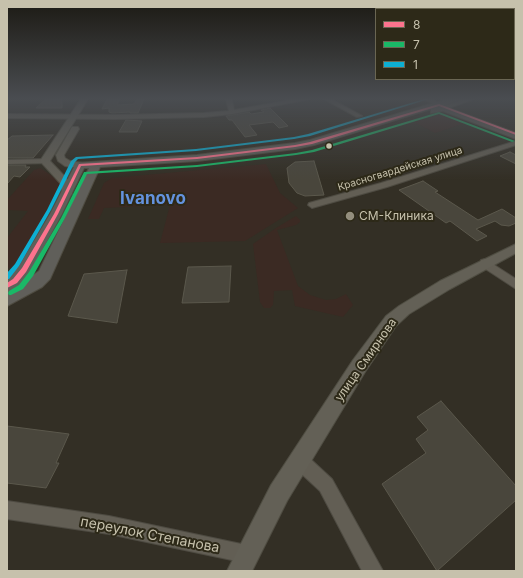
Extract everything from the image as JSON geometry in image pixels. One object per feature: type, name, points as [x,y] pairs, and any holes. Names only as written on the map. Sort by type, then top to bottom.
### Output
[{"type":"highway","points":[[93,172],[295,146],[373,126]]},
{"type":"highway","points":[[7,286],[15,281],[24,270],[67,194],[79,168],[102,173],[113,169],[198,162],[302,149],[379,126]]},
{"type":"highway","points":[[492,126],[516,135]]},
{"type":"highway","points":[[7,299],[36,283],[45,275],[93,172]]},
{"type":"main road","points":[[67,194],[66,182],[47,164],[47,156],[70,126]]},
{"type":"main road","points":[[73,126],[60,155],[61,159],[68,164],[79,168]]},
{"type":"main road","points":[[47,164],[59,171],[79,168]]},
{"type":"main road","name":"улица Смирнова","points":[[242,563],[279,493],[299,460],[359,366],[391,321],[404,310],[421,300],[485,263],[516,248]]},
{"type":"street","name":"Красногвардейская улица","points":[[312,206],[516,143]]},
{"type":"street","points":[[7,162],[47,164]]},
{"type":"street","points":[[485,263],[516,285]]},
{"type":"street","points":[[299,460],[326,485],[373,571]]},
{"type":"street","name":"переулок Степанова","points":[[7,510],[110,525],[242,563]]},
{"type":"shaded area","points":[[422,126],[457,126],[435,133]]},
{"type":"shaded area","points":[[266,164],[280,193],[298,208],[245,241],[160,243],[170,205],[104,208],[99,219],[88,219],[104,183],[112,178]]},
{"type":"shaded area","points":[[40,168],[63,183],[64,190],[17,268],[7,268],[7,238],[28,211],[7,210],[7,200],[34,170]]},
{"type":"shaded area","points":[[296,216],[300,222],[296,225],[277,230],[298,286],[310,295],[326,300],[336,299],[346,294],[353,305],[343,317],[295,306],[292,290],[274,291],[273,305],[270,308],[264,308],[260,302],[253,244]]},
{"type":"building","points":[[123,126],[140,126],[137,132],[119,132]]},
{"type":"building","points":[[237,126],[250,126],[257,135],[245,137]]},
{"type":"building","points":[[277,126],[288,126],[279,128]]},
{"type":"building","points":[[53,135],[33,158],[7,158],[7,140],[12,136]]},
{"type":"building","points":[[510,152],[516,155],[516,164],[500,156]]},
{"type":"building","points":[[314,161],[324,195],[305,196],[297,193],[289,183],[287,168],[295,162]]},
{"type":"building","points":[[7,165],[26,165],[25,167],[30,167],[20,177],[14,176],[7,184]]},
{"type":"building","points":[[423,181],[438,191],[435,192],[478,220],[502,209],[516,218],[516,223],[509,226],[501,225],[495,221],[476,229],[487,236],[477,241],[450,221],[446,223],[399,190]]},
{"type":"building","points":[[231,266],[229,302],[182,303],[188,267]]},
{"type":"building","points":[[127,270],[117,323],[68,316],[84,274]]},
{"type":"building","points":[[441,401],[516,486],[516,500],[437,571],[382,484],[426,453],[416,439],[428,430],[417,417]]},
{"type":"building","points":[[7,426],[69,434],[56,463],[59,463],[46,488],[7,483]]},
{"type":"transit line","name":"1","points":[[7,277],[17,265],[49,210],[73,161],[77,158],[196,150],[294,138],[339,126]]},
{"type":"transit line","name":"8","points":[[7,286],[15,281],[24,270],[56,214],[80,165],[197,158],[295,146],[311,143],[368,126]]},
{"type":"transit line","name":"7","points":[[11,293],[21,287],[31,274],[63,218],[85,173],[197,166],[296,154],[313,151],[396,126]]},
{"type":"transit line","name":"7","points":[[473,126],[513,141]]},
{"type":"transit line","name":"8","points":[[495,126],[516,134]]},
{"type":"place","name":"СМ-Клиника","points":[[350,216]]},
{"type":"district","name":"Ivanovo","points":[[153,199]]}]
